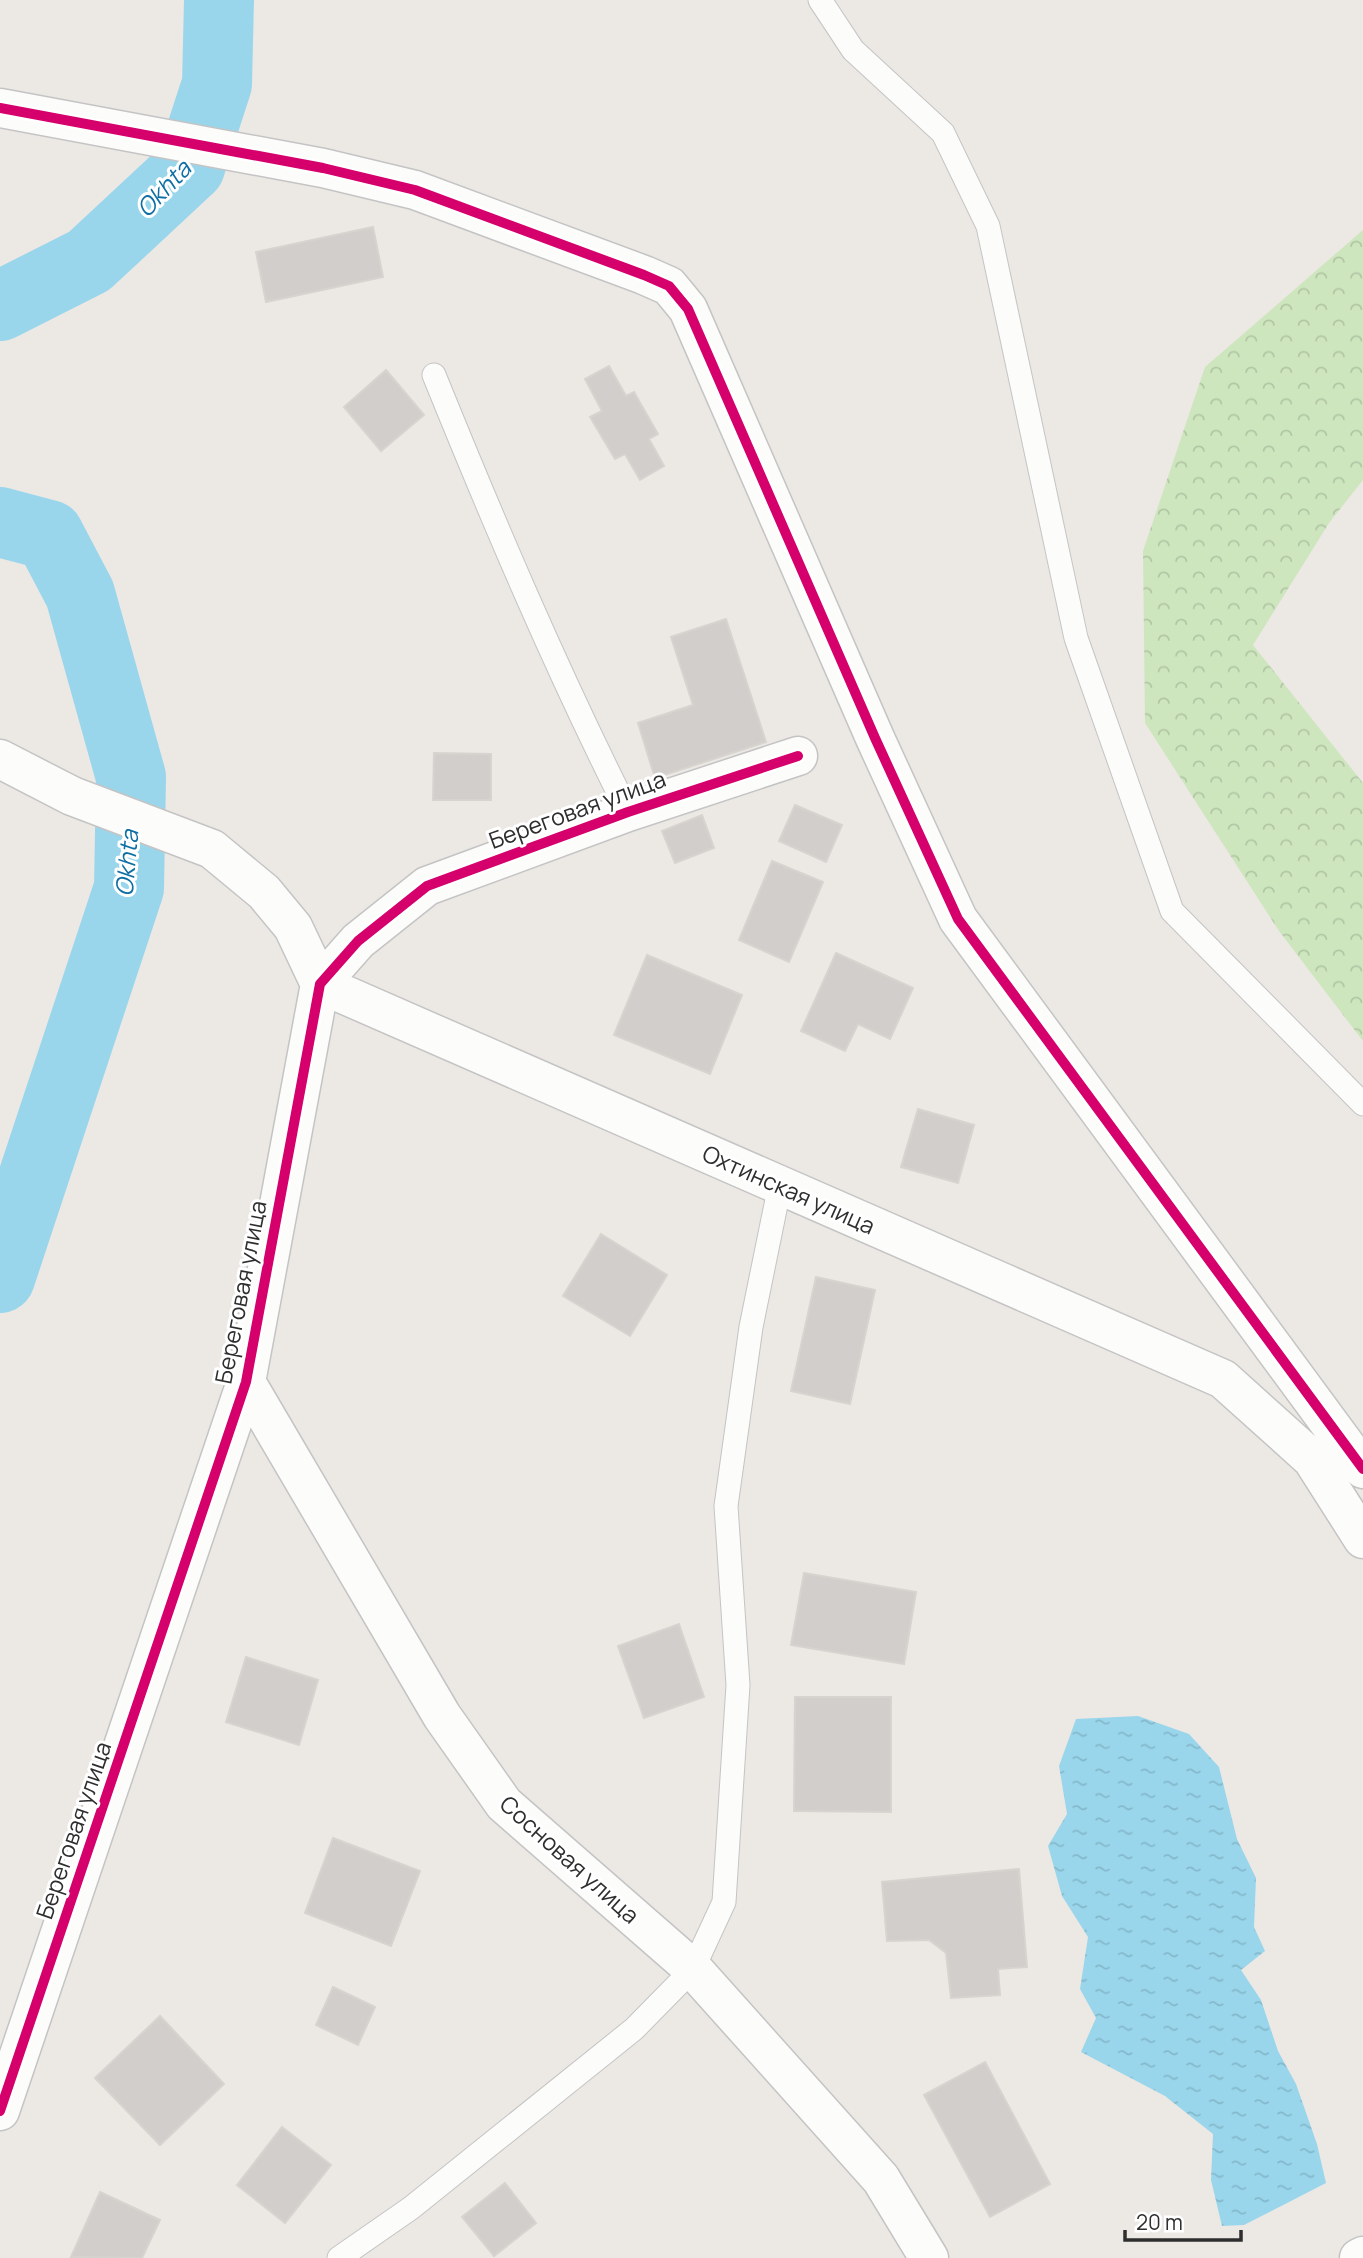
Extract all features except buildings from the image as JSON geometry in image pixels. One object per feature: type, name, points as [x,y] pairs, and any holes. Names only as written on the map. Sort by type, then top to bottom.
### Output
[{"type":"street","points":[[0,108],[236,154],[323,168],[415,190],[521,227],[669,286],[688,309],[875,738],[958,919],[1363,1469]]},
{"type":"street","name":"Береговая улица","points":[[0,2111],[246,1382],[320,984],[358,941],[427,886],[628,811],[798,756]]},
{"type":"street","points":[[0,759],[72,796],[212,849],[264,892],[293,927],[320,984]]},
{"type":"street","name":"Охтинская улица","points":[[320,984],[1223,1379],[1312,1459],[1363,1539]]},
{"type":"street","name":"Сосновая улица","points":[[246,1382],[442,1716],[504,1804],[693,1969],[881,2179],[929,2258]]},
{"type":"lane","points":[[820,0],[853,50],[943,133],[988,226],[1076,638],[1172,911],[1363,1104]]},
{"type":"lane","points":[[434,375],[483,495],[578,711],[628,811]]},
{"type":"lane","points":[[339,2258],[411,2208],[634,2029],[693,1969],[724,1902],[738,1685],[726,1506],[751,1327],[780,1185]]},
{"type":"green space","points":[[1363,230],[1363,480],[1329,523],[1253,645],[1363,783],[1363,1041],[1279,931],[1145,723],[1143,551],[1205,367]]},
{"type":"water","points":[[1138,1716],[1189,1734],[1219,1767],[1237,1839],[1256,1878],[1254,1927],[1265,1951],[1241,1970],[1261,2000],[1278,2051],[1296,2084],[1317,2144],[1326,2183],[1244,2225],[1222,2226],[1211,2180],[1213,2134],[1165,2096],[1081,2052],[1096,2018],[1080,1989],[1088,1937],[1062,1896],[1048,1846],[1067,1814],[1059,1766],[1076,1719]]},
{"type":"waterway","name":"Okhta","points":[[0,306],[89,261],[190,167],[217,84],[219,0]]},
{"type":"waterway","name":"Okhta","points":[[0,522],[49,535],[80,594],[131,777],[129,888],[0,1278]]},
{"type":"cycle path","points":[[0,108],[323,168],[415,190],[669,286],[688,309],[875,738],[958,919],[1363,1469]]},
{"type":"cycle path","points":[[0,2111],[246,1382],[320,984],[358,941],[427,886],[628,812],[798,756]]}]
